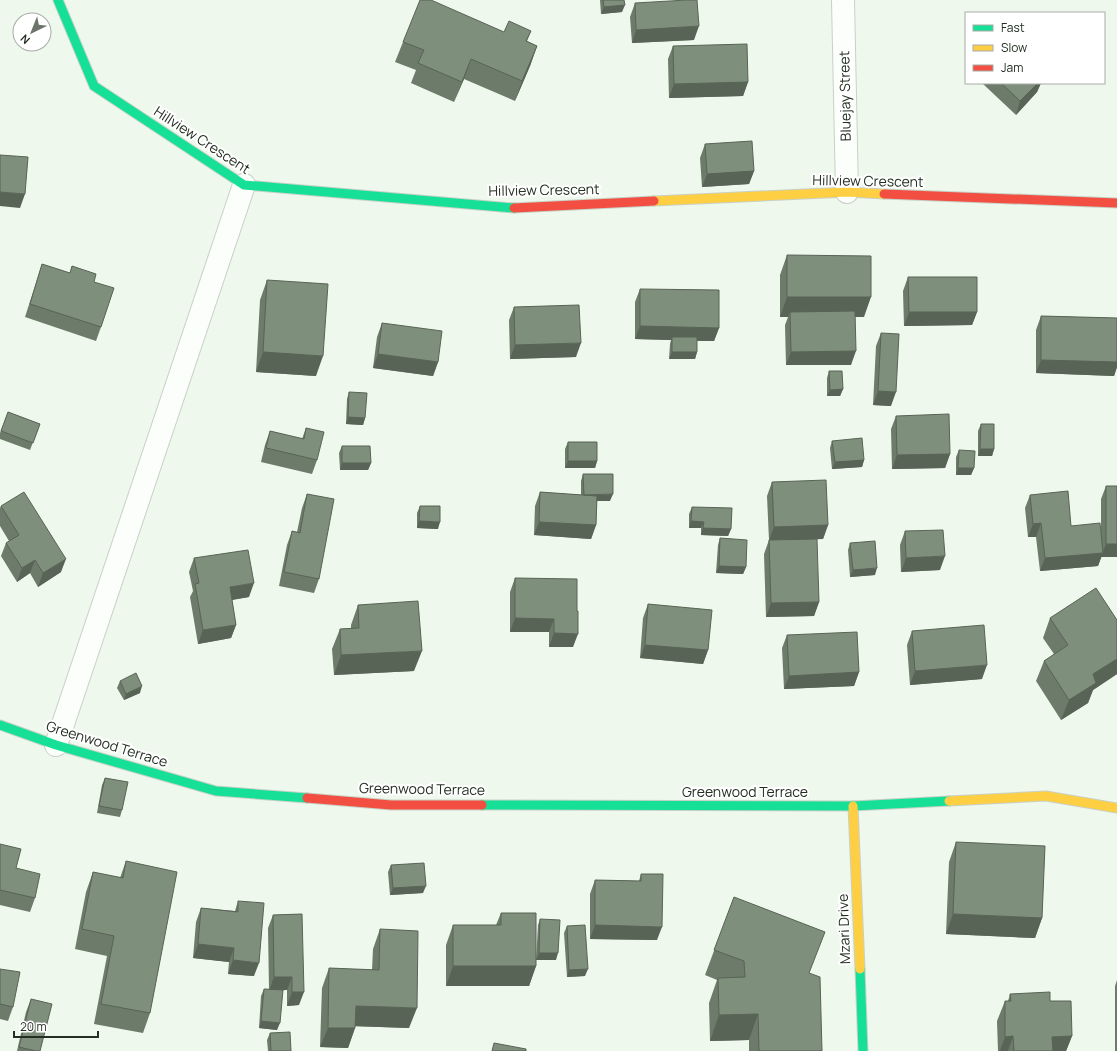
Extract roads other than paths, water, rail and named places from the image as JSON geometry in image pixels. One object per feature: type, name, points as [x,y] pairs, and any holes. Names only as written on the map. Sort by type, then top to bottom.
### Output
[{"type":"street","name":"Hillview Crescent","points":[[58,0],[94,86],[244,185],[510,208],[847,192],[1117,203]]},
{"type":"street","name":"Bluejay Street","points":[[843,0],[847,192]]},
{"type":"street","points":[[56,745],[244,185]]},
{"type":"street","name":"Greenwood Terrace","points":[[0,725],[56,745],[216,791],[383,804],[853,806],[1046,796],[1117,808]]},
{"type":"street","name":"Mzari Drive","points":[[853,806],[863,1051]]}]
